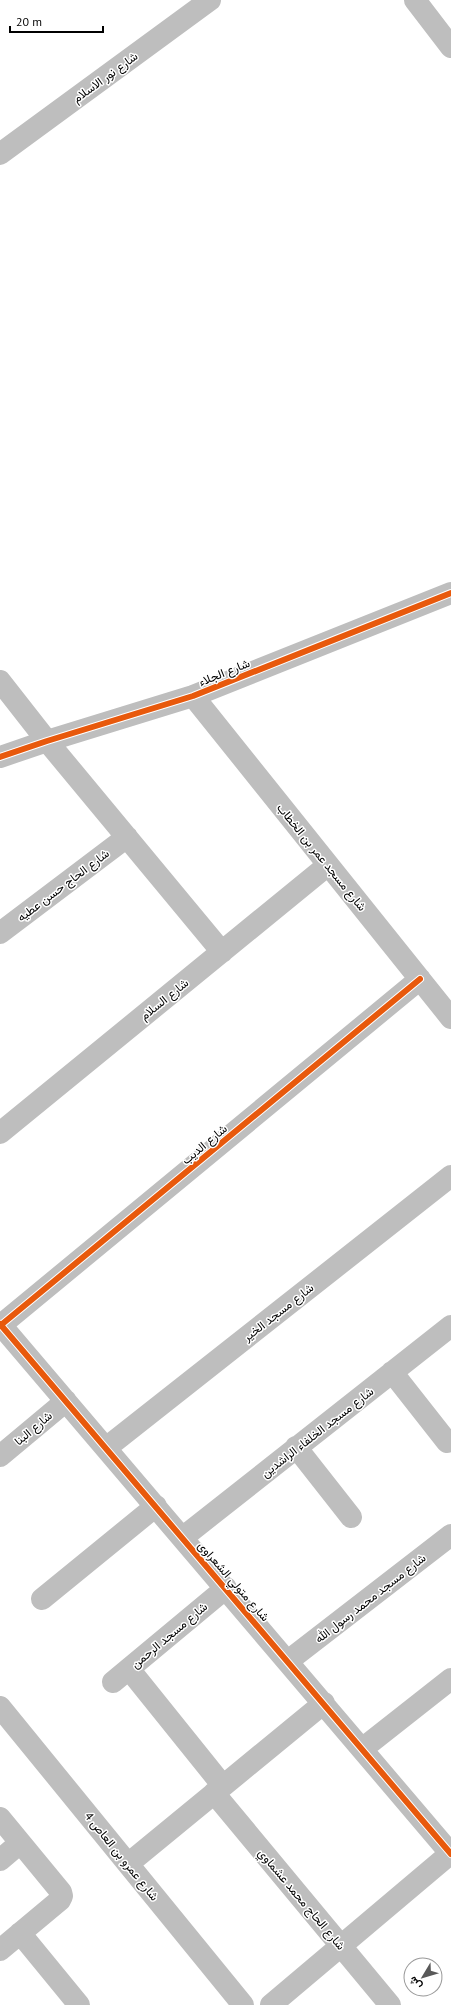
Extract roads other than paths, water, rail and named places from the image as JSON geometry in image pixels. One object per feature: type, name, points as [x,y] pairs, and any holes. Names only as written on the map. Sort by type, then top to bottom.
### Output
[{"type":"main road","name":"شارع نور الاسلام","points":[[0,154],[210,0]]},
{"type":"main road","points":[[415,0],[451,47]]},
{"type":"main road","name":"شارع الجلاء","points":[[0,758],[47,741],[193,696],[451,593]]},
{"type":"main road","points":[[0,681],[47,741],[222,952]]},
{"type":"main road","name":"شارع مسجد عمر بن الخطاب","points":[[193,696],[451,1018]]},
{"type":"main road","name":"شارع الحاج حسن عطيه","points":[[0,933],[127,837]]},
{"type":"main road","name":"شارع السلام","points":[[0,1133],[328,865]]},
{"type":"main road","name":"شارع الديب","points":[[1,1324],[420,979]]},
{"type":"main road","name":"شارع مسجد الخير","points":[[106,1448],[451,1176]]},
{"type":"main road","name":"شارع متولي الشعراوى","points":[[1,1324],[451,1853]]},
{"type":"main road","name":"شارع مسجد الخلفاء الراشدين","points":[[182,1538],[451,1326]]},
{"type":"main road","points":[[392,1372],[446,1442]]},
{"type":"main road","name":"شارع البنا","points":[[0,1456],[66,1401]]},
{"type":"main road","points":[[296,1447],[350,1517]]},
{"type":"main road","points":[[42,1599],[156,1506]]},
{"type":"main road","name":"شارع مسجد محمد رسول الله","points":[[288,1661],[451,1535]]},
{"type":"main road","name":"شارع مسجد الرحمن","points":[[121,1675],[226,1588]]},
{"type":"main road","name":"شارع الحاج محمد عشماوي","points":[[121,1675],[219,1790],[341,1946],[390,2005]]},
{"type":"main road","points":[[362,1749],[451,1679]]},
{"type":"main road","points":[[128,1864],[324,1703]]},
{"type":"main road","name":"شارع عمرو بن العاص 4","points":[[0,1707],[243,2005]]},
{"type":"main road","points":[[0,1818],[61,1892],[62,1896],[60,1900],[0,1950]]},
{"type":"main road","points":[[0,1860],[20,1843]]},
{"type":"main road","points":[[271,2005],[451,1853]]},
{"type":"main road","points":[[20,1933],[79,2005]]}]
